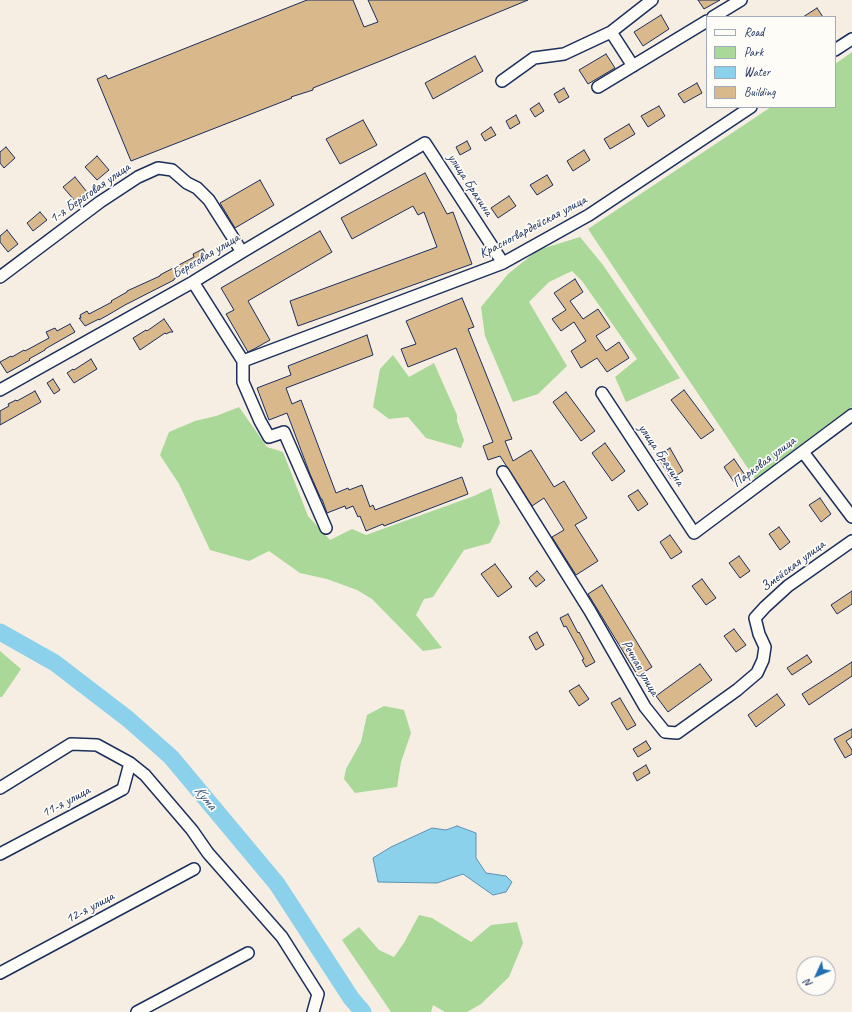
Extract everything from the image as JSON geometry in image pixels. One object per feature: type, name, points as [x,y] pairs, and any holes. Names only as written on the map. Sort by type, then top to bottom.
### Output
[{"type":"street","points":[[502,81],[534,58],[564,54],[611,32],[652,0]]},
{"type":"street","points":[[716,16],[741,0]]},
{"type":"street","points":[[598,87],[706,22]]},
{"type":"street","points":[[611,32],[633,66]]},
{"type":"street","points":[[836,49],[852,39]]},
{"type":"street","name":"Красногвардейская улица","points":[[243,361],[503,264],[589,216],[750,108]]},
{"type":"street","name":"улица Брахина","points":[[425,144],[503,264]]},
{"type":"street","name":"Береговая улица","points":[[0,390],[193,282],[425,144]]},
{"type":"street","name":"1-я Береговая улица","points":[[0,277],[100,202],[138,176],[158,168],[172,170],[209,200],[242,252]]},
{"type":"street","points":[[193,282],[243,361],[243,382],[260,421],[269,437],[284,432],[326,528]]},
{"type":"street","name":"улица Брахина","points":[[602,393],[694,533]]},
{"type":"street","name":"Парковая улица","points":[[694,533],[852,415]]},
{"type":"street","points":[[802,452],[852,517]]},
{"type":"street","name":"Речная улица","points":[[503,472],[590,611],[645,707],[665,732],[677,734],[737,690],[757,673],[763,660],[764,647],[755,618]]},
{"type":"street","name":"Змейская улица","points":[[755,618],[788,586],[852,541]]},
{"type":"street","points":[[0,788],[71,744],[97,745],[130,763],[145,776],[159,792],[192,830],[208,854],[282,937],[318,994],[313,1012]]},
{"type":"street","name":"11-я улица","points":[[0,854],[123,788],[130,763]]},
{"type":"street","name":"12-я улица","points":[[0,973],[194,869]]},
{"type":"street","points":[[137,1012],[248,953]]},
{"type":"green space","points":[[852,52],[852,407],[755,479],[588,229],[770,108],[836,108],[836,63]]},
{"type":"green space","points":[[580,237],[603,265],[680,378],[626,402],[615,377],[637,359],[582,281],[572,271],[549,282],[529,302],[567,366],[538,394],[513,402],[485,336],[481,307],[508,274],[538,250]]},
{"type":"green space","points":[[393,355],[409,377],[434,363],[457,415],[457,421],[464,440],[461,448],[426,438],[408,417],[389,419],[373,407],[380,369]]},
{"type":"green space","points":[[239,407],[267,447],[283,452],[308,516],[330,540],[352,529],[366,535],[474,496],[491,488],[500,523],[490,543],[464,550],[433,597],[424,599],[416,615],[442,648],[423,651],[372,599],[357,590],[327,579],[300,573],[269,551],[249,561],[210,550],[179,484],[160,455],[169,432],[195,421],[216,416]]},
{"type":"green space","points":[[0,651],[21,669],[2,697],[0,697]]},
{"type":"green space","points":[[384,706],[404,710],[411,733],[401,762],[397,787],[355,793],[344,779],[346,769],[361,742],[367,715]]},
{"type":"green space","points":[[419,915],[432,918],[471,942],[491,925],[517,922],[523,943],[509,977],[481,1004],[467,1012],[445,1012],[433,1005],[431,1012],[391,1012],[342,940],[359,927],[379,950],[394,957],[404,943]]},
{"type":"water","points":[[457,826],[476,833],[476,858],[486,873],[506,876],[512,882],[506,892],[493,895],[463,874],[437,883],[378,882],[373,858],[391,847],[432,828],[446,830]]},
{"type":"building","points":[[307,0],[353,0],[364,27],[378,22],[368,0],[528,0],[313,88],[313,90],[291,97],[292,98],[131,161],[97,79],[106,75],[108,79]]},
{"type":"building","points":[[698,0],[720,0],[704,9]]},
{"type":"building","points":[[817,8],[822,16],[805,16]]},
{"type":"building","points":[[661,15],[669,29],[643,46],[634,32]]},
{"type":"building","points":[[606,54],[615,68],[588,84],[579,70]]},
{"type":"building","points":[[475,56],[483,71],[433,99],[425,83]]},
{"type":"building","points":[[697,83],[702,93],[684,103],[678,94]]},
{"type":"building","points":[[564,88],[569,97],[559,103],[554,94]]},
{"type":"building","points":[[539,103],[544,111],[535,117],[530,109]]},
{"type":"building","points":[[659,106],[665,116],[648,127],[641,116]]},
{"type":"building","points":[[516,115],[520,123],[510,129],[506,121]]},
{"type":"building","points":[[363,120],[377,145],[340,164],[326,139]]},
{"type":"building","points":[[629,124],[635,134],[610,149],[604,139]]},
{"type":"building","points":[[491,127],[496,135],[485,141],[481,134]]},
{"type":"building","points":[[467,141],[471,149],[460,155],[456,147]]},
{"type":"building","points":[[6,147],[15,158],[4,168],[0,163],[0,152]]},
{"type":"building","points":[[584,150],[590,160],[573,171],[567,161]]},
{"type":"building","points":[[97,156],[109,170],[97,180],[85,167]]},
{"type":"building","points":[[425,173],[447,214],[453,212],[472,264],[298,326],[290,301],[437,247],[424,212],[418,215],[413,206],[352,239],[341,218]]},
{"type":"building","points":[[547,175],[553,185],[537,195],[530,185]]},
{"type":"building","points":[[75,177],[87,192],[75,201],[63,187]]},
{"type":"building","points":[[260,180],[274,205],[235,228],[220,203]]},
{"type":"building","points":[[509,196],[516,206],[498,218],[491,208]]},
{"type":"building","points":[[40,212],[47,220],[33,231],[27,223]]},
{"type":"building","points":[[7,230],[18,244],[8,252],[0,242],[0,236]]},
{"type":"building","points":[[320,231],[332,252],[248,301],[270,340],[248,352],[226,314],[234,310],[221,288]]},
{"type":"building","points":[[203,249],[209,259],[174,280],[85,326],[79,318],[81,318],[80,315],[87,311],[89,314],[112,302],[111,301],[127,291],[160,276],[194,257],[193,254]]},
{"type":"building","points":[[575,279],[583,292],[570,301],[583,319],[598,309],[610,327],[596,336],[606,351],[619,342],[629,358],[607,372],[597,358],[581,368],[571,351],[586,341],[574,322],[561,331],[552,319],[566,310],[554,293]]},
{"type":"building","points":[[462,298],[474,327],[468,329],[512,439],[505,441],[513,461],[531,450],[554,487],[564,481],[587,518],[575,525],[598,561],[576,575],[552,537],[564,530],[544,498],[532,506],[500,456],[488,460],[483,446],[493,442],[456,348],[408,367],[401,349],[416,344],[406,321]]},
{"type":"building","points":[[164,319],[173,332],[165,333],[140,350],[133,338],[146,330],[147,331]]},
{"type":"building","points":[[70,324],[75,332],[7,373],[0,362],[49,338],[46,332],[55,328],[57,331]]},
{"type":"building","points":[[367,335],[373,355],[286,388],[292,404],[301,400],[336,493],[348,488],[349,490],[362,485],[370,507],[373,505],[375,510],[462,477],[468,494],[384,526],[383,524],[366,531],[360,516],[358,517],[353,506],[346,509],[345,506],[327,513],[310,474],[287,413],[269,420],[257,388],[291,375],[288,366]]},
{"type":"building","points":[[91,359],[97,369],[74,383],[67,373]]},
{"type":"building","points":[[53,379],[60,390],[54,394],[47,383]]},
{"type":"building","points":[[684,390],[714,430],[701,439],[671,400]]},
{"type":"building","points":[[35,391],[41,402],[0,425],[0,411],[9,406],[8,404],[16,400],[17,401]]},
{"type":"building","points":[[566,392],[595,431],[581,441],[553,402]]},
{"type":"building","points":[[605,443],[625,471],[612,481],[592,453]]},
{"type":"building","points":[[670,448],[683,471],[671,479],[657,456]]},
{"type":"building","points":[[734,459],[745,475],[734,482],[724,467]]},
{"type":"building","points":[[638,490],[648,504],[638,511],[628,496]]},
{"type":"building","points":[[820,498],[831,514],[821,522],[809,505]]},
{"type":"building","points":[[779,527],[790,542],[780,550],[769,534]]},
{"type":"building","points":[[670,535],[682,552],[671,559],[660,542]]},
{"type":"building","points":[[739,556],[750,571],[740,578],[729,563]]},
{"type":"building","points":[[495,564],[512,587],[498,597],[481,574]]},
{"type":"building","points":[[537,571],[545,580],[536,587],[529,578]]},
{"type":"building","points":[[702,579],[716,598],[706,605],[692,586]]},
{"type":"building","points":[[602,585],[652,667],[638,676],[588,594]]},
{"type":"building","points":[[852,591],[852,604],[837,614],[831,605]]},
{"type":"building","points":[[568,614],[595,662],[586,667],[582,660],[584,659],[560,618]]},
{"type":"building","points":[[734,629],[746,645],[736,652],[724,636]]},
{"type":"building","points":[[537,632],[544,645],[536,650],[529,637]]},
{"type":"building","points":[[807,655],[812,662],[792,675],[787,668]]},
{"type":"building","points":[[852,662],[852,676],[809,705],[802,694]]},
{"type":"building","points":[[700,664],[712,680],[668,712],[656,696]]},
{"type":"building","points":[[579,685],[589,699],[579,706],[569,691]]},
{"type":"building","points":[[777,694],[785,705],[756,727],[748,715]]},
{"type":"building","points":[[620,698],[636,725],[627,730],[611,703]]},
{"type":"building","points":[[852,729],[852,737],[846,741],[852,750],[852,754],[845,758],[834,739]]},
{"type":"building","points":[[646,741],[651,749],[638,757],[633,749]]},
{"type":"building","points":[[646,765],[650,773],[637,781],[633,773]]},
{"type":"waterway","name":"Кума","points":[[0,632],[55,663],[128,719],[171,757],[277,884],[351,998],[363,1012]]}]
